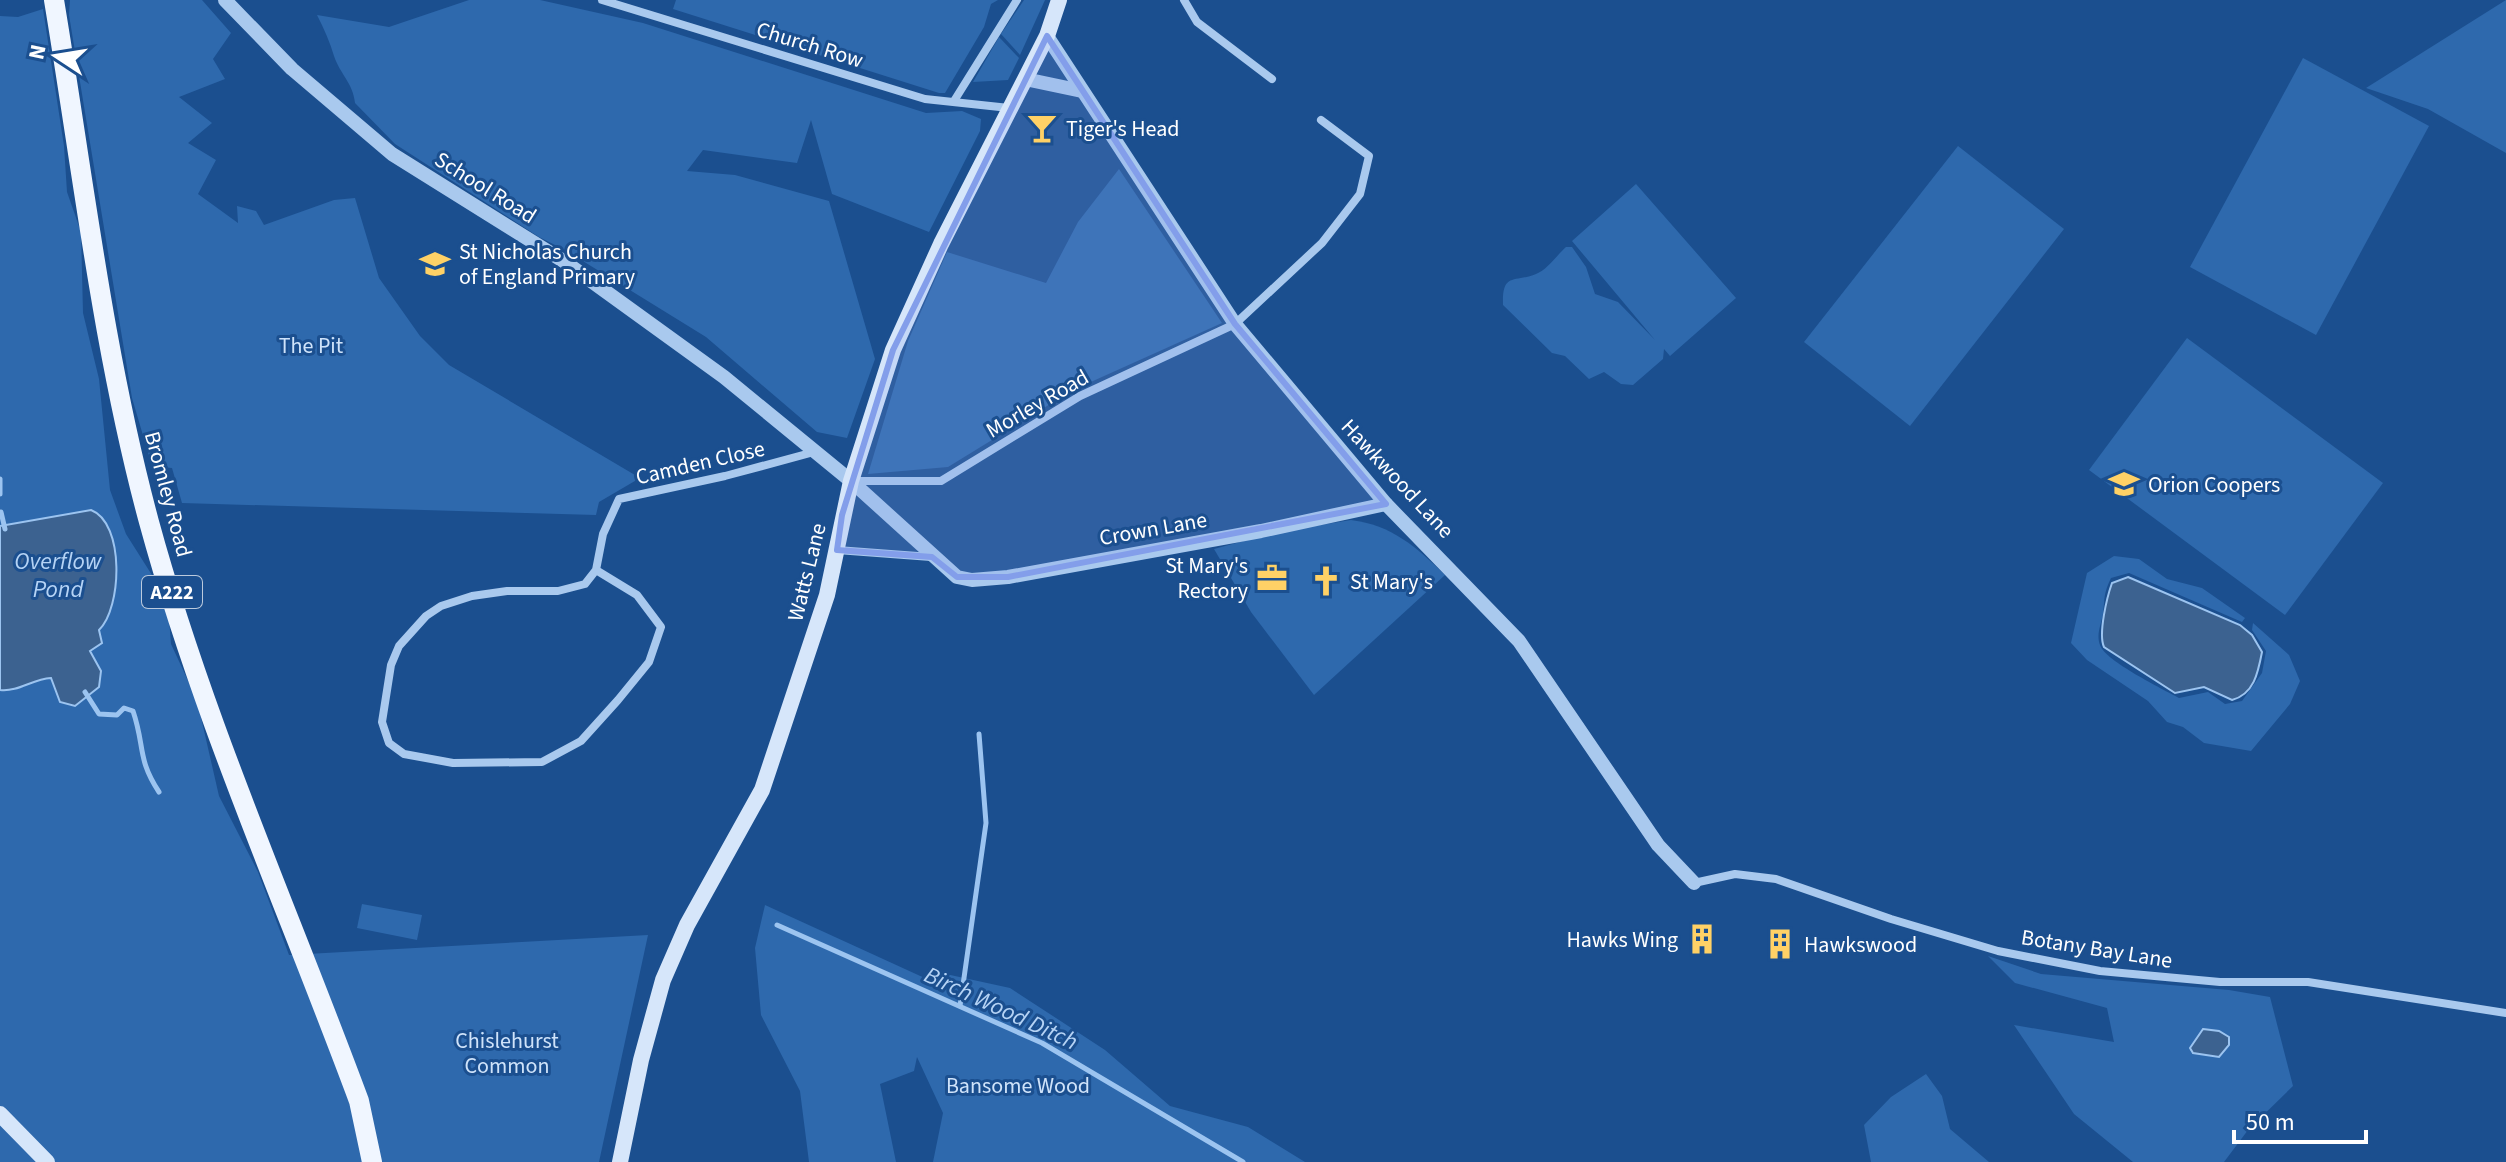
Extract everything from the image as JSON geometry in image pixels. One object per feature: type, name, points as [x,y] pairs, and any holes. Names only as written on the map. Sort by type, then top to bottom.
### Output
[{"type":"main road","name":"Bromley Road","points":[[54,0],[123,417],[151,527],[224,750],[359,1101],[372,1162]]},
{"type":"main road","name":"Watts Lane","points":[[620,1162],[641,1060],[663,980],[687,925],[762,790],[827,595],[851,481],[893,350],[1047,36],[1059,0]]},
{"type":"main road","points":[[0,1114],[47,1162]]},
{"type":"street","name":"School Road","points":[[225,0],[292,69],[392,154],[565,262],[724,377],[851,481]]},
{"type":"street","name":"Church Row","points":[[602,0],[925,99],[1010,108]]},
{"type":"street","points":[[954,101],[1017,0]]},
{"type":"street","points":[[1184,0],[1197,22],[1272,79]]},
{"type":"street","name":"Hawkwood Lane","points":[[1047,36],[1235,324],[1386,504],[1519,641],[1658,845],[1684,877],[1694,883]]},
{"type":"street","points":[[1025,79],[1082,91]]},
{"type":"street","name":"Morley Road","points":[[851,481],[941,481],[1080,396],[1235,324],[1322,243],[1360,194],[1369,156],[1321,120]]},
{"type":"street","name":"Camden Close","points":[[596,570],[603,534],[619,499],[815,452]]},
{"type":"street","name":"Crown Lane","points":[[851,481],[932,557],[957,577],[972,580],[1008,577],[1261,531],[1386,504]]},
{"type":"street","name":"Crown Lane","points":[[837,550],[932,557]]},
{"type":"street","points":[[596,570],[637,595],[661,627],[649,662],[581,741],[542,762],[453,763],[404,754],[389,743],[382,722],[391,665],[399,646],[426,616],[441,606],[472,596],[507,591],[558,591],[585,584],[596,570]]},
{"type":"street","name":"Botany Bay Lane","points":[[1694,883],[1735,874],[1776,879],[1862,910],[1998,951],[2100,971],[2220,982],[2308,982],[2506,1013]]},
{"type":"highlighted area","points":[[1047,36],[1235,324],[1386,504],[1008,577],[957,577],[932,557],[837,550],[842,515],[893,350]]},
{"type":"green space","name":"The Pit","points":[[70,0],[202,0],[231,33],[213,59],[225,79],[179,97],[212,123],[188,143],[216,160],[198,194],[238,223],[237,206],[256,211],[264,225],[334,200],[355,198],[379,278],[420,336],[449,365],[640,478],[599,502],[596,515],[182,503],[172,468],[152,466],[132,398],[69,15]]},
{"type":"green space","points":[[469,0],[540,0],[643,23],[926,113],[962,111],[981,119],[980,131],[929,232],[832,194],[811,120],[797,163],[703,150],[687,171],[735,175],[829,201],[875,359],[847,438],[817,432],[706,337],[539,237],[395,144],[355,103],[317,15],[389,27]]},
{"type":"green space","points":[[676,0],[998,0],[991,4],[984,27],[945,93],[939,93],[673,9]]},
{"type":"green space","points":[[1024,0],[1045,0],[1020,55],[1001,34]]},
{"type":"green space","points":[[2506,0],[2506,153],[2428,109],[2366,88]]},
{"type":"green space","name":"Chislehurst Common","points":[[43,9],[64,146],[67,192],[81,232],[83,313],[99,379],[110,490],[126,534],[157,583],[169,618],[171,644],[197,700],[219,796],[258,872],[289,955],[648,935],[599,1162],[0,1162],[0,16],[18,17]]},
{"type":"green space","points":[[999,37],[1019,58],[1008,80],[973,82]]},
{"type":"green space","points":[[2303,58],[2429,126],[2316,335],[2190,267]]},
{"type":"green space","points":[[1958,146],[2064,229],[1910,426],[1804,342]]},
{"type":"green space","points":[[1119,169],[1222,323],[1073,390],[948,467],[868,474],[908,341],[947,252],[1046,283],[1078,222]]},
{"type":"green space","points":[[1636,184],[1736,298],[1670,356],[1664,349],[1663,359],[1633,385],[1621,384],[1604,372],[1589,379],[1565,356],[1552,353],[1503,305],[1503,295],[1511,280],[1540,272],[1566,247],[1572,247],[1586,267],[1595,294],[1618,302],[1655,340],[1572,241]]},
{"type":"green space","points":[[2187,338],[2383,483],[2285,615],[2089,470]]},
{"type":"green space","points":[[1351,520],[1391,532],[1424,555],[1445,575],[1314,695],[1251,612],[1214,549],[1277,532]]},
{"type":"green space","points":[[2114,556],[2139,559],[2167,579],[2202,588],[2245,618],[2242,622],[2129,573],[2111,578],[2105,593],[2098,637],[2100,645],[2112,659],[2148,681],[2179,698],[2208,692],[2225,704],[2242,701],[2262,673],[2266,651],[2252,630],[2253,623],[2289,655],[2300,681],[2290,704],[2251,751],[2204,743],[2183,727],[2167,722],[2148,701],[2087,660],[2071,643],[2087,573]]},
{"type":"green space","points":[[362,904],[422,915],[417,940],[357,928]]},
{"type":"green space","name":"Bansome Wood","points":[[765,905],[929,980],[932,971],[1010,988],[1105,1050],[1170,1106],[1248,1127],[1305,1162],[933,1162],[943,1113],[917,1057],[914,1071],[880,1084],[896,1162],[809,1162],[800,1091],[761,1015],[755,948]]},
{"type":"green space","points":[[1988,956],[2041,974],[2229,990],[2270,997],[2293,1086],[2248,1130],[2224,1162],[2133,1162],[2074,1114],[2014,1025],[2114,1042],[2107,1008],[2015,983]]},
{"type":"green space","points":[[1926,1074],[1942,1096],[1950,1129],[1989,1162],[1871,1162],[1864,1125],[1891,1097]]},
{"type":"water","name":"Overflow Pond","points":[[91,510],[102,518],[110,531],[116,567],[112,604],[99,630],[102,643],[90,651],[101,671],[99,687],[75,706],[60,702],[51,678],[0,690],[0,526]]},
{"type":"water","points":[[2128,577],[2240,625],[2252,635],[2262,652],[2257,675],[2250,688],[2232,700],[2204,687],[2175,693],[2104,647],[2103,625],[2112,583]]},
{"type":"water","points":[[2203,1029],[2219,1031],[2229,1037],[2229,1045],[2219,1057],[2193,1053],[2190,1048]]},
{"type":"waterway","points":[[0,479],[0,494]]},
{"type":"waterway","points":[[1,512],[5,529]]},
{"type":"waterway","points":[[85,692],[99,714],[117,715],[124,708],[133,711],[144,761],[159,792]]},
{"type":"waterway","points":[[960,1006],[986,823],[979,734]]},
{"type":"waterway","name":"Birch Wood Ditch","points":[[777,925],[1042,1043],[1243,1162]]},
{"type":"place","name":"Tiger's Head","points":[[1042,128]]},
{"type":"place","name":"St Nicholas Church of England Primary","points":[[435,264]]},
{"type":"place","name":"Orion Coopers","points":[[2124,484]]},
{"type":"place","name":"St Mary's Rectory","points":[[1272,578]]},
{"type":"place","name":"St Mary's","points":[[1326,581]]},
{"type":"place","name":"Hawks Wing","points":[[1702,939]]},
{"type":"place","name":"Hawkswood","points":[[1780,944]]}]
